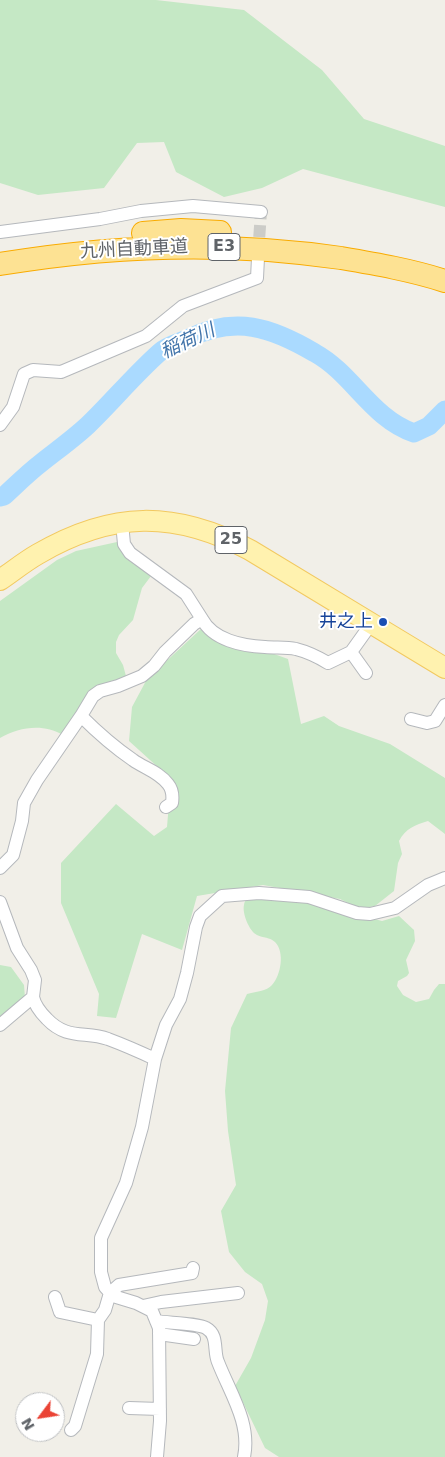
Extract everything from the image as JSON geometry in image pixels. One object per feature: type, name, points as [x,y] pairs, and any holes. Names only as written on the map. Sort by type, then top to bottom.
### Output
[{"type":"highway","name":"九州自動車道","points":[[0,248],[97,236],[181,230],[242,232],[302,237],[375,248],[445,265]]},
{"type":"highway","name":"九州自動車道","points":[[0,264],[99,250],[182,246],[242,248],[301,252],[374,263],[445,280]]},
{"type":"main road","name":"25","points":[[0,580],[35,556],[90,529],[140,521],[174,523],[199,528],[225,537],[250,550],[445,668]]},
{"type":"street","points":[[0,232],[100,219],[141,211],[193,206],[261,212]]},
{"type":"street","points":[[0,425],[13,407],[24,374],[33,370],[61,372],[146,336],[183,306],[258,278],[258,258]]},
{"type":"street","points":[[122,523],[124,544],[130,553],[186,594],[206,627],[219,637],[264,647],[295,649],[312,654],[328,663],[351,652],[371,624]]},
{"type":"street","points":[[0,868],[13,855],[22,821],[24,803],[37,780],[93,696],[100,691],[142,676],[202,618]]},
{"type":"street","points":[[351,652],[366,673]]},
{"type":"street","points":[[411,719],[427,723],[435,721],[445,705]]},
{"type":"street","points":[[81,716],[97,732],[134,761],[149,768],[168,783],[173,797],[172,803],[166,807]]},
{"type":"street","points":[[157,1457],[160,1409],[158,1328],[152,1311],[113,1296],[105,1287],[101,1272],[100,1238],[126,1183],[142,1127],[155,1059],[166,1025],[180,999],[200,916],[222,896],[259,893],[308,898],[357,913],[370,914],[395,908],[428,886],[445,878]]},
{"type":"street","points":[[0,902],[17,948],[35,980],[33,997],[41,1014],[54,1027],[65,1032],[80,1036],[95,1036],[108,1039],[155,1059]]},
{"type":"street","points":[[0,1025],[33,997]]},
{"type":"street","points":[[71,1430],[75,1426],[97,1354],[98,1320],[105,1310],[110,1293],[119,1286],[192,1273],[193,1268]]},
{"type":"street","points":[[143,1306],[161,1302],[238,1293]]},
{"type":"street","points":[[55,1297],[60,1312],[98,1320]]},
{"type":"street","points":[[158,1328],[205,1327],[212,1333],[217,1362],[242,1418],[246,1436],[244,1457]]},
{"type":"street","points":[[158,1328],[194,1339]]},
{"type":"street","points":[[129,1408],[160,1409]]},
{"type":"green space","points":[[0,0],[156,0],[244,10],[322,70],[364,119],[445,146],[445,207],[303,169],[262,188],[224,197],[176,172],[164,142],[137,143],[104,188],[38,195],[0,183]]},
{"type":"green space","points":[[117,542],[125,554],[151,576],[142,588],[133,620],[119,635],[116,642],[116,653],[123,665],[126,676],[94,691],[63,735],[47,729],[31,728],[15,731],[0,738],[0,601],[57,560],[76,551]]},
{"type":"green space","points":[[202,628],[288,659],[301,724],[324,716],[339,726],[390,744],[445,778],[445,834],[428,821],[415,826],[405,833],[399,841],[402,854],[398,863],[394,891],[375,906],[360,909],[340,899],[263,885],[197,896],[182,950],[142,934],[116,1018],[97,1016],[99,994],[61,903],[61,863],[116,804],[154,836],[167,827],[171,779],[129,741],[132,707],[147,679]]},
{"type":"green space","points":[[247,898],[299,899],[382,921],[399,916],[414,930],[415,941],[406,960],[409,973],[398,981],[397,986],[403,995],[416,1002],[429,999],[439,984],[445,984],[445,1457],[279,1457],[265,1448],[235,1386],[251,1358],[265,1320],[268,1301],[262,1284],[245,1272],[229,1252],[221,1211],[236,1185],[228,1131],[225,1091],[231,1028],[247,994],[267,989],[272,985],[278,975],[281,964],[280,952],[275,942],[257,935],[249,926],[244,908]]},
{"type":"green space","points":[[0,965],[11,967],[24,985],[25,998],[0,1021]]},
{"type":"waterway","name":"稲荷川","points":[[0,497],[4,496],[31,471],[88,425],[160,352],[169,346],[221,327],[252,327],[283,336],[299,344],[315,353],[340,372],[386,417],[414,433],[429,426],[445,410]]},
{"type":"tunnel","points":[[258,255],[261,212]]},
{"type":"place","name":"井之上","points":[[383,622]]}]
